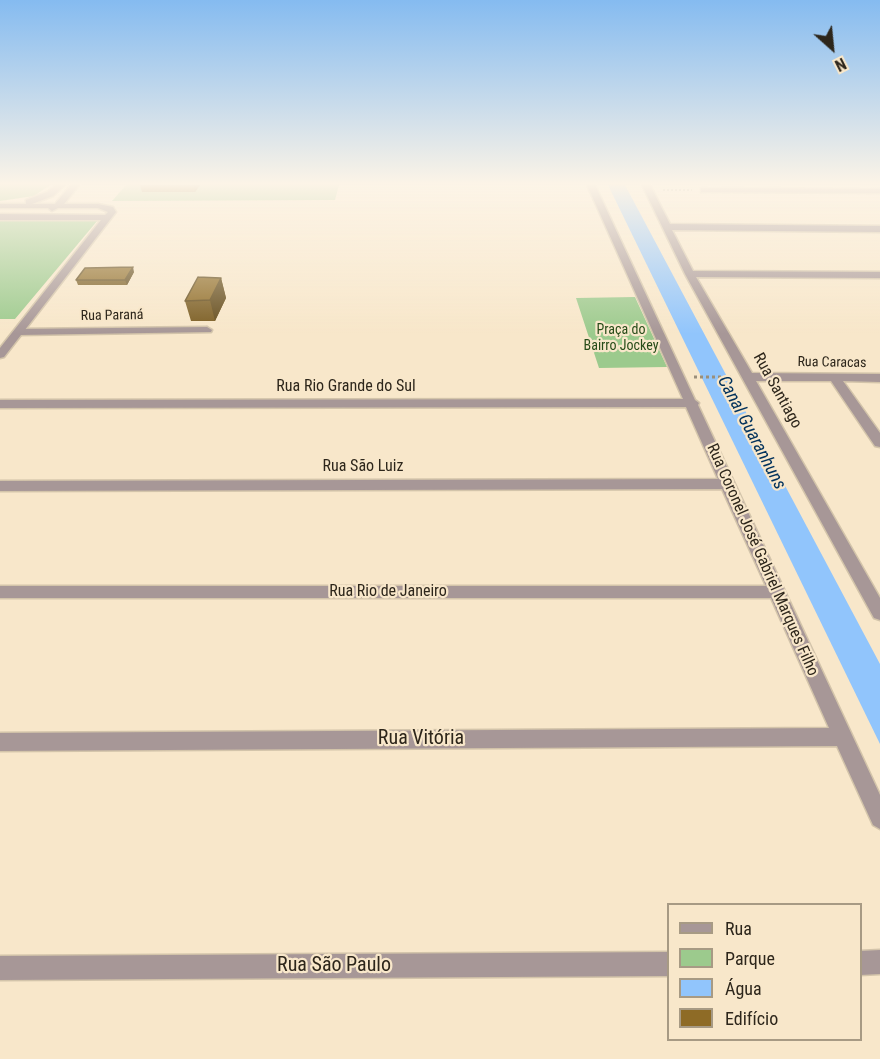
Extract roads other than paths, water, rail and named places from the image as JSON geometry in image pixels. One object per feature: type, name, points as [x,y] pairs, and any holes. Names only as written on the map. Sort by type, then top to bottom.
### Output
[{"type":"street","points":[[0,355],[96,234]]},
{"type":"street","name":"Rua Coronel José Gabriel Marques Filho","points":[[614,234],[693,403],[726,484],[880,818]]},
{"type":"street","name":"Rua Santiago","points":[[671,234],[744,377],[880,613]]},
{"type":"street","points":[[690,274],[880,275]]},
{"type":"street","name":"Rua Paraná","points":[[18,332],[207,330]]},
{"type":"street","name":"Rua Caracas","points":[[744,377],[880,378]]},
{"type":"street","points":[[835,378],[880,443]]},
{"type":"street","name":"Rua Rio Grande do Sul","points":[[0,404],[693,403]]},
{"type":"street","name":"Rua São Luiz","points":[[0,486],[726,484]]},
{"type":"street","name":"Rua Rio de Janeiro","points":[[0,592],[775,592]]},
{"type":"street","name":"Rua Vitória","points":[[0,742],[842,737]]},
{"type":"street","points":[[862,963],[880,962]]},
{"type":"street","name":"Rua São Paulo","points":[[0,968],[667,964]]},
{"type":"water","name":"Canal Guaranhuns","points":[[632,234],[651,234],[880,664],[880,744]]},
{"type":"park label","name":"Praça do Bairro Jockey","points":[[621,338]]}]
